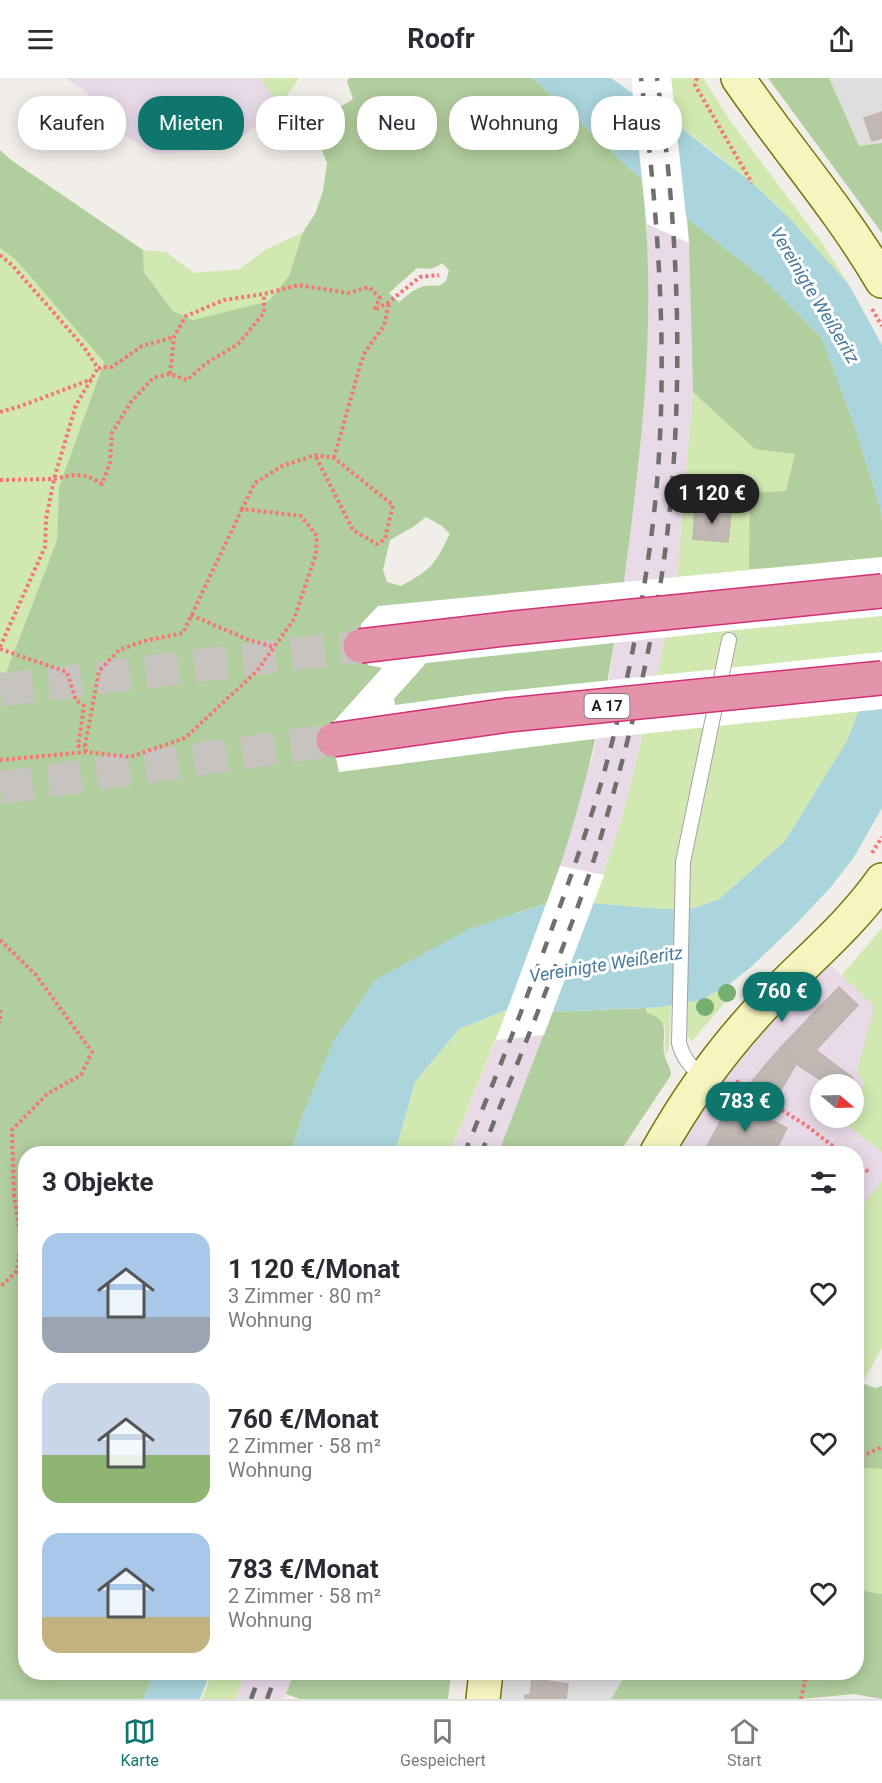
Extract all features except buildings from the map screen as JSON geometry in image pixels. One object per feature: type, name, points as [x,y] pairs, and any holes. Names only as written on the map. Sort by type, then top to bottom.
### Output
[{"type":"highway","points":[[360,646],[882,591]]},
{"type":"highway","name":"A 17","points":[[333,740],[508,715],[882,678]]},
{"type":"main road","points":[[738,78],[826,196],[882,281]]},
{"type":"main road","points":[[661,1146],[682,1108],[708,1071],[766,1003],[835,936],[882,880]]},
{"type":"main road","points":[[483,1699],[485,1680]]},
{"type":"lane","points":[[708,1071],[682,1056],[679,1043],[683,862],[729,640]]},
{"type":"path","points":[[697,78],[694,85],[752,183]]},
{"type":"path","points":[[0,255],[12,264],[83,346],[98,368]]},
{"type":"path","points":[[170,374],[174,337],[186,316],[224,300],[264,294],[298,285],[348,293],[369,287],[380,298],[374,309],[389,302],[420,277],[439,275]]},
{"type":"path","points":[[0,480],[54,479],[72,475],[88,476],[102,484],[110,463],[112,433],[131,402],[153,378],[170,374],[187,380],[205,364],[238,344],[264,314],[264,294]]},
{"type":"path","points":[[334,458],[360,366],[365,352],[384,326],[389,302]]},
{"type":"path","points":[[98,368],[112,367],[142,346],[174,337]]},
{"type":"path","points":[[85,746],[78,746],[84,706],[75,700],[67,672],[0,648],[45,547],[46,519],[54,479],[76,405],[98,368]]},
{"type":"path","points":[[0,412],[92,379]]},
{"type":"path","points":[[86,752],[85,746],[99,671],[119,650],[144,641],[183,633],[255,483],[282,466],[315,455],[334,458],[393,505],[385,539],[377,544],[353,530],[315,455]]},
{"type":"path","points":[[0,760],[86,752],[130,757],[185,738],[257,671],[294,619],[316,554],[316,536],[301,516],[242,509]]},
{"type":"path","points":[[191,615],[249,640],[274,647]]},
{"type":"path","points":[[0,940],[36,975],[92,1052],[81,1075],[47,1094],[12,1130],[14,1196],[18,1221]]},
{"type":"path","points":[[0,1010],[0,1023]]},
{"type":"path","points":[[708,1071],[735,1081],[807,1126],[833,1146]]},
{"type":"path","points":[[864,1169],[870,1173]]},
{"type":"path","points":[[0,1287],[16,1271],[18,1258]]},
{"type":"path","points":[[864,1455],[882,1447]]},
{"type":"path","points":[[801,1699],[805,1680]]},
{"type":"shaded area","points":[[64,78],[260,78],[273,96],[256,96],[256,126],[244,135],[244,96],[138,96],[138,144],[126,137],[126,96],[88,96],[83,89]]},
{"type":"shaded area","points":[[631,78],[671,78],[673,96],[633,96]]},
{"type":"shaded area","points":[[829,78],[882,78],[882,143],[859,146]]},
{"type":"shaded area","points":[[148,150],[208,150],[206,151],[155,154]]},
{"type":"shaded area","points":[[639,150],[679,150],[689,243],[693,392],[678,570],[659,668],[622,819],[544,1035],[501,1146],[453,1146],[496,1040],[593,755],[611,668],[639,463],[648,328],[647,224]]},
{"type":"shaded area","points":[[829,964],[875,1007],[858,1074],[810,1074],[810,1128],[851,1128],[882,1152],[882,1181],[864,1203],[864,1146],[678,1146],[716,1085],[760,1032]]},
{"type":"shaded area","points":[[242,1680],[291,1680],[284,1699],[235,1699]]},
{"type":"shaded area","points":[[500,1680],[623,1680],[611,1699],[497,1699]]},
{"type":"green space","points":[[260,78],[299,78],[286,96],[273,96]]},
{"type":"green space","points":[[349,78],[533,78],[552,96],[449,96],[449,150],[579,150],[579,121],[591,132],[591,150],[610,150],[642,180],[648,265],[645,392],[626,568],[601,714],[577,809],[547,903],[516,913],[334,1040],[303,1115],[293,1146],[18,1146],[18,1680],[151,1680],[143,1699],[0,1699],[0,672],[6,673],[57,540],[59,487],[104,362],[16,260],[0,248],[0,150],[11,160],[143,250],[144,272],[173,311],[193,320],[269,301],[289,276],[303,232],[315,214],[323,191],[327,163],[322,150],[345,150],[345,104],[353,99],[347,82]],"holes":[[[442,263],[449,270],[446,281],[439,286],[417,289],[399,302],[389,293],[417,268],[433,268]],[[426,517],[442,526],[450,534],[440,554],[420,575],[401,586],[387,582],[383,570],[390,540]]]},
{"type":"green space","points":[[671,78],[703,78],[729,119],[822,243],[849,285],[747,180],[682,129],[682,96],[673,96]]},
{"type":"green space","points":[[768,78],[829,78],[859,146],[882,143],[882,233]]},
{"type":"green space","points":[[687,218],[763,278],[822,338],[855,427],[880,507],[882,562],[749,569],[750,493],[786,491],[795,454],[755,449],[693,392]]},
{"type":"green space","points":[[303,232],[289,276],[269,301],[193,320],[173,311],[144,271],[143,250],[166,252],[194,273],[240,269],[265,250]]},
{"type":"green space","points":[[0,248],[16,260],[104,362],[59,487],[57,540],[6,673],[0,672]]},
{"type":"green space","points":[[693,392],[755,449],[796,453],[786,491],[882,562],[882,649],[848,739],[785,841],[718,900],[690,909],[593,903],[622,819],[659,668],[678,570]]},
{"type":"green space","points":[[882,928],[882,1152],[851,1128],[864,1128],[864,1074],[857,1072],[874,1007],[842,975]]},
{"type":"green space","points":[[727,986],[733,993],[692,1041],[686,1028],[686,1003],[701,1000]]},
{"type":"green space","points":[[671,1006],[669,1049],[665,1056],[665,1026],[646,1012],[646,1008]]},
{"type":"green space","points":[[646,1008],[646,1012],[655,1016],[663,1025],[665,1057],[671,1075],[624,1146],[501,1146],[552,1012]]},
{"type":"green space","points":[[507,1010],[453,1146],[397,1146],[415,1082],[459,1029]]},
{"type":"green space","points":[[882,1181],[882,1348],[864,1380],[864,1203]]},
{"type":"green space","points":[[864,1384],[875,1388],[882,1386],[882,1469],[865,1468]]},
{"type":"green space","points":[[864,1469],[882,1469],[882,1594],[864,1591]]},
{"type":"green space","points":[[864,1591],[882,1594],[882,1699],[854,1694],[801,1699],[611,1699],[623,1680],[864,1680]]},
{"type":"green space","points":[[209,1680],[242,1680],[235,1699],[202,1699]]},
{"type":"green space","points":[[291,1680],[450,1680],[448,1699],[300,1699],[286,1694]]},
{"type":"water","points":[[533,78],[611,78],[636,96],[591,96],[591,132],[579,121],[579,96],[552,96]]},
{"type":"water","name":"Vereinigte Weißeritz","points":[[682,129],[752,183],[789,218],[849,285],[882,345],[882,521],[880,507],[855,427],[822,338],[763,278],[642,180],[610,150],[682,150]]},
{"type":"water","name":"Vereinigte Weißeritz","points":[[882,649],[882,808],[854,857],[830,888],[751,967],[727,986],[701,1000],[662,1007],[552,1012],[507,1010],[459,1029],[415,1082],[397,1146],[293,1146],[303,1115],[334,1040],[376,979],[469,929],[547,903],[593,903],[690,909],[718,900],[785,841],[848,739]]},
{"type":"water","points":[[151,1680],[207,1680],[200,1699],[143,1699]]},
{"type":"pier","points":[[631,78],[671,78],[673,96],[633,96]]},
{"type":"pier","points":[[639,150],[679,150],[689,243],[647,224]]},
{"type":"pier","points":[[882,557],[882,616],[426,663],[394,699],[395,705],[476,694],[882,652],[882,709],[601,738],[339,772],[329,727],[382,668],[368,665],[360,646],[361,624],[378,606]]},
{"type":"pier","points":[[560,866],[604,875],[544,1035],[496,1040]]},
{"type":"tunnel","points":[[0,690],[360,646]]},
{"type":"tunnel","points":[[0,788],[333,740]]},
{"type":"railway","points":[[467,1146],[530,987],[592,813],[624,694],[644,587],[655,500],[662,380],[654,198],[641,78]]},
{"type":"railway","points":[[484,1146],[551,977],[592,865],[636,708],[652,634],[664,560],[675,440],[677,319],[671,198],[657,78]]},
{"type":"railway","points":[[251,1699],[258,1680]]},
{"type":"railway","points":[[267,1699],[274,1680]]}]
